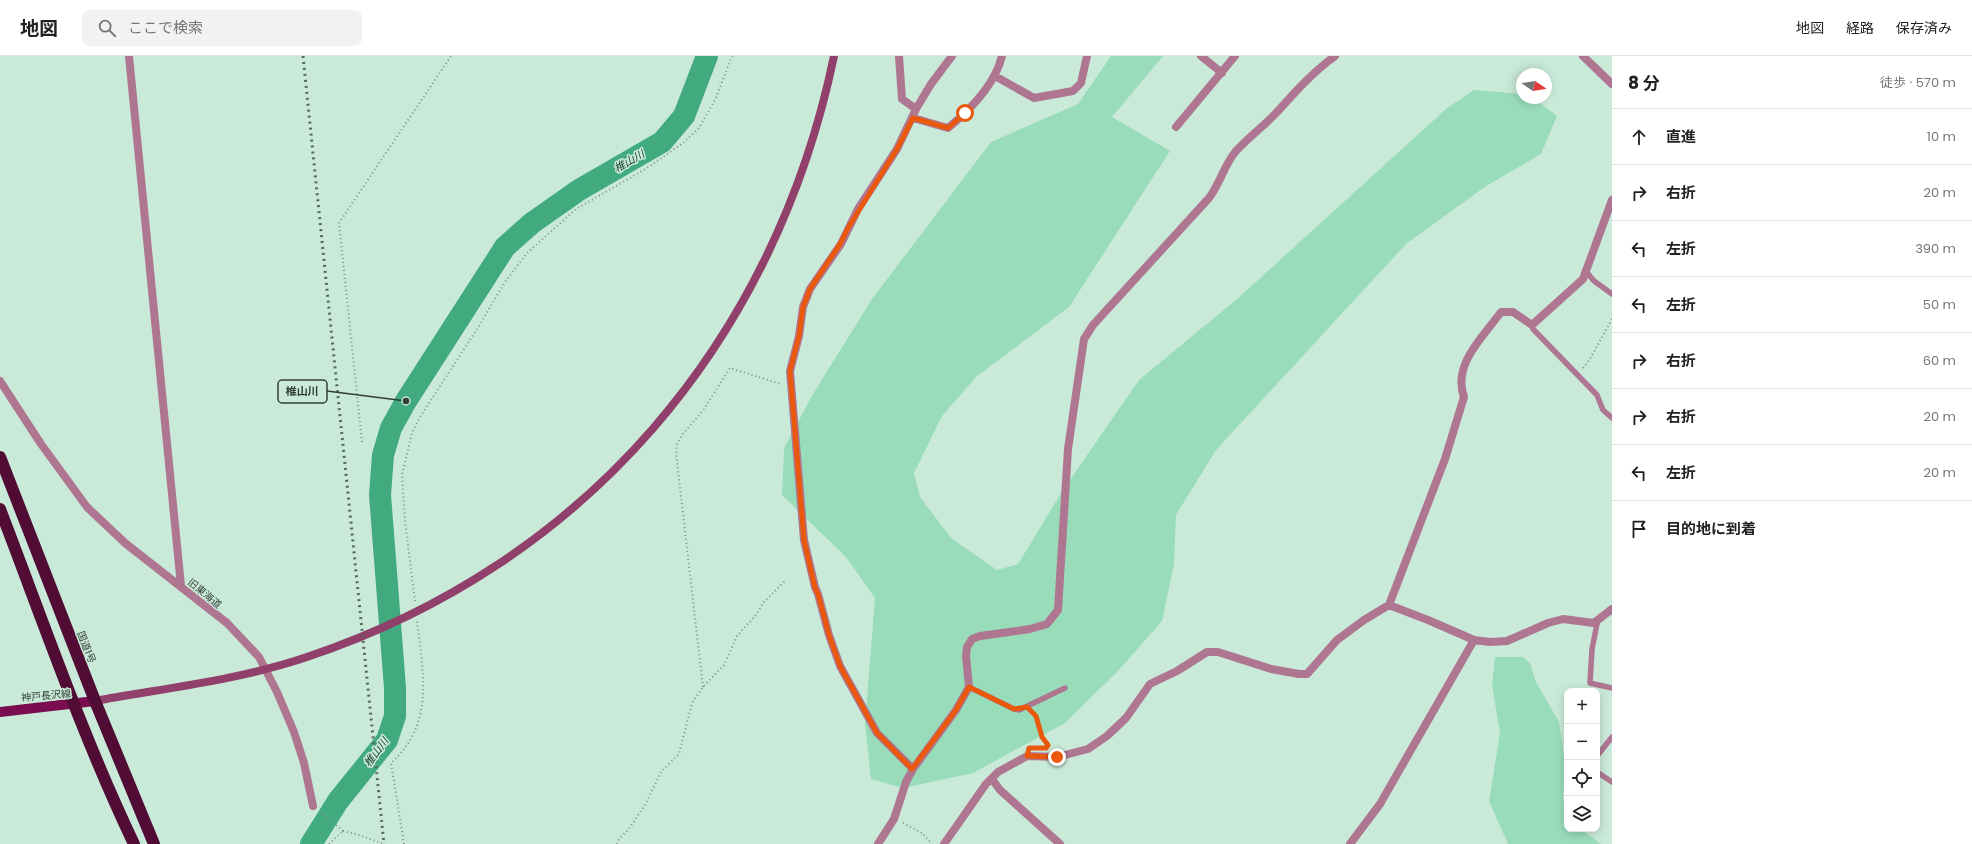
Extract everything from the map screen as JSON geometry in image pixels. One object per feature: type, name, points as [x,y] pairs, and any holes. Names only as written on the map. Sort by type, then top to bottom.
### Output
[{"type":"highway","name":"国道1号","points":[[0,457],[95,701],[154,844]]},
{"type":"highway","points":[[0,509],[74,704],[116,807],[134,844]]},
{"type":"main road","name":"神戸長沢線","points":[[0,712],[40,706],[95,701]]},
{"type":"street","points":[[129,56],[181,586]]},
{"type":"street","points":[[95,701],[253,672],[307,657],[380,628],[419,610],[481,575],[559,520],[608,476],[665,416],[702,367],[736,314],[784,221],[814,136],[834,56]]},
{"type":"street","points":[[899,56],[902,99],[916,109]]},
{"type":"street","points":[[912,769],[877,733],[840,666],[829,635],[815,588],[804,540],[790,371],[806,298],[840,244],[858,209],[897,149],[916,109],[952,56]]},
{"type":"street","points":[[913,118],[948,128],[965,113],[995,76],[1002,56]]},
{"type":"street","points":[[995,76],[1034,98],[1073,91],[1081,83],[1088,56]]},
{"type":"street","points":[[1201,56],[1222,73]]},
{"type":"street","points":[[1176,127],[1235,56]]},
{"type":"street","points":[[878,844],[894,819],[906,782],[912,769],[956,710],[969,687],[966,656],[967,647],[972,639],[980,636],[1030,629],[1047,624],[1058,610],[1068,449],[1082,350],[1088,332],[1121,293],[1215,191],[1236,151],[1278,111],[1296,89],[1335,56]]},
{"type":"street","points":[[1583,56],[1612,84]]},
{"type":"street","points":[[944,844],[986,784],[998,772],[1027,756],[1057,757],[1088,749],[1107,736],[1126,718],[1150,684],[1177,671],[1207,652],[1218,652],[1271,669],[1307,674],[1337,640],[1364,620],[1389,606],[1450,442],[1464,397],[1462,390],[1465,361],[1502,312],[1513,312],[1532,324],[1583,279],[1585,270],[1612,200]]},
{"type":"street","name":"旧東海道","points":[[0,381],[41,444],[87,507],[125,543],[227,623],[259,656],[277,692],[294,732],[304,763],[313,806]]},
{"type":"street","points":[[1389,606],[1428,620],[1474,640],[1500,642],[1563,619],[1594,623],[1612,609]]},
{"type":"street","points":[[1350,844],[1380,804],[1474,640]]},
{"type":"street","points":[[992,779],[1000,790],[1060,844]]},
{"type":"lane","points":[[1585,270],[1594,280],[1612,294]]},
{"type":"lane","points":[[1532,324],[1533,328],[1596,395],[1603,410],[1612,418]]},
{"type":"lane","points":[[1598,619],[1592,649],[1590,682],[1612,688]]},
{"type":"lane","points":[[969,687],[1014,709],[1027,707],[1065,688]]},
{"type":"lane","points":[[1600,752],[1612,737]]},
{"type":"lane","points":[[1600,774],[1612,782]]},
{"type":"path","points":[[362,442],[339,223],[451,56]]},
{"type":"path","points":[[416,606],[405,521],[402,475],[412,433],[420,417],[479,326],[505,282],[527,254],[576,209],[644,170],[683,143],[699,128],[716,98],[732,56]]},
{"type":"path","points":[[1577,375],[1590,359],[1612,319]]},
{"type":"path","points":[[703,687],[676,454],[677,444],[704,409],[730,368],[752,377],[792,386]]},
{"type":"path","points":[[617,844],[618,839],[628,830],[645,805],[661,772],[680,754],[692,704],[703,687],[724,665],[737,636],[757,614],[763,603],[785,581]]},
{"type":"path","points":[[404,844],[391,763],[403,753],[411,741],[418,728],[422,713],[423,694],[417,614]]},
{"type":"path","points":[[1027,707],[1036,716],[1042,737],[1048,745],[1046,748],[1043,748]]},
{"type":"path","points":[[313,806],[343,831],[384,844]]},
{"type":"path","points":[[894,819],[922,833],[932,844]]},
{"type":"path","points":[[329,844],[343,831]]},
{"type":"green space","points":[[1111,56],[1163,56],[1112,117],[1170,151],[1069,307],[976,377],[942,416],[914,473],[920,497],[951,538],[997,570],[1018,564],[1063,490],[1139,380],[1237,299],[1446,109],[1474,90],[1516,94],[1516,104],[1541,104],[1557,116],[1541,154],[1486,186],[1406,244],[1216,450],[1176,515],[1174,564],[1162,621],[1118,671],[1065,723],[973,773],[903,788],[871,779],[865,723],[875,598],[846,557],[782,495],[784,448],[813,394],[872,299],[991,142],[1078,104]]},
{"type":"green space","points":[[1495,657],[1523,657],[1530,663],[1536,682],[1559,722],[1564,756],[1564,832],[1584,832],[1601,844],[1508,844],[1489,801],[1500,733],[1492,685]]},
{"type":"waterway","name":"椎山川","points":[[311,844],[338,801],[387,740],[395,716],[395,688],[380,495],[383,455],[391,428],[406,401],[505,247],[532,223],[579,190],[662,142],[684,116],[707,56]]},
{"type":"railway","points":[[303,56],[384,844]]},
{"type":"place","name":"椎山川","points":[[406,401]]},
{"type":"route","points":[[965,113],[948,128],[925,120],[913,118],[897,149],[858,209],[840,244],[810,289],[806,298],[803,307],[799,336],[790,371],[797,440],[804,540],[815,588],[835,655],[840,666],[877,733],[912,769],[956,710],[969,687],[1014,709],[1019,710],[1027,707],[1036,716],[1042,737],[1048,744],[1046,748],[1032,747],[1027,749],[1027,756],[1057,757]]}]
